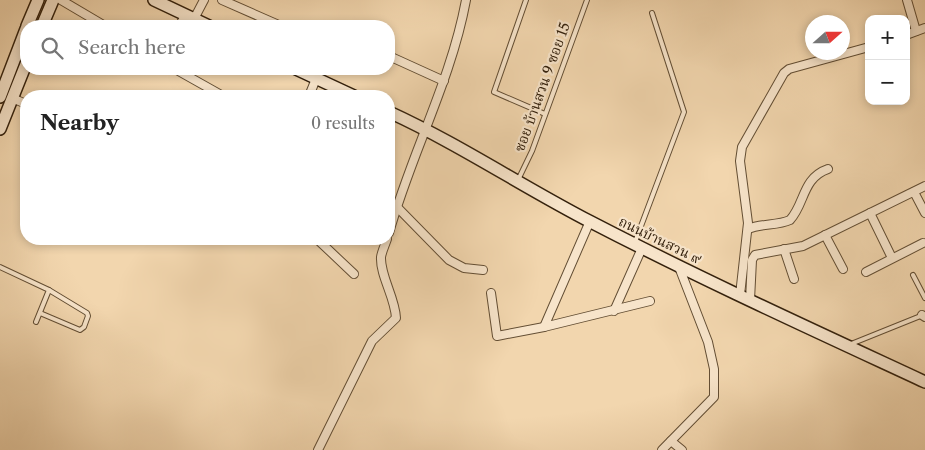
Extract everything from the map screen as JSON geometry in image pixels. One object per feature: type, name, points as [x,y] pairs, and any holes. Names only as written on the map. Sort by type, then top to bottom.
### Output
[{"type":"street","points":[[30,20],[38,0]]},
{"type":"street","points":[[45,20],[53,0]]},
{"type":"street","points":[[60,0],[95,20]]},
{"type":"street","points":[[154,0],[196,20]]},
{"type":"street","points":[[186,20],[204,0]]},
{"type":"street","points":[[222,0],[267,20]]},
{"type":"street","points":[[395,209],[453,56],[466,0]]},
{"type":"street","points":[[907,0],[916,31]]},
{"type":"street","points":[[910,33],[925,28]]},
{"type":"street","points":[[0,97],[20,46]]},
{"type":"street","points":[[745,298],[748,229],[740,161],[742,147],[784,73],[789,69],[865,48]]},
{"type":"street","points":[[395,59],[444,81]]},
{"type":"street","points":[[0,129],[21,75]]},
{"type":"street","points":[[185,75],[212,90]]},
{"type":"street","points":[[311,90],[318,75]]},
{"type":"street","points":[[320,75],[344,90]]},
{"type":"street","points":[[12,98],[20,101]]},
{"type":"street","name":"ถนนบ้านสวน ๙","points":[[395,115],[426,129],[517,181],[638,246],[925,382]]},
{"type":"street","points":[[748,229],[760,224],[780,224],[790,220],[810,182],[819,173],[828,169]]},
{"type":"street","points":[[745,298],[752,260],[755,255],[803,246],[925,186]]},
{"type":"street","points":[[914,192],[925,213]]},
{"type":"street","points":[[396,206],[449,260],[464,268],[482,270]]},
{"type":"street","points":[[870,213],[892,258]]},
{"type":"street","points":[[544,327],[590,221]]},
{"type":"street","points":[[825,235],[843,269]]},
{"type":"street","points":[[866,272],[923,243]]},
{"type":"street","points":[[323,245],[354,274]]},
{"type":"street","points":[[318,450],[372,341],[396,318],[396,304],[382,268],[381,256],[385,245]]},
{"type":"street","points":[[614,311],[638,246]]},
{"type":"street","points":[[784,249],[794,279]]},
{"type":"street","points":[[662,450],[714,397],[714,370],[708,342],[679,266]]},
{"type":"street","points":[[492,293],[498,336],[614,311],[650,301]]},
{"type":"street","points":[[671,441],[682,450]]},
{"type":"lane","points":[[526,0],[494,92],[545,114]]},
{"type":"lane","name":"ซอย บ้านสวน 9 ซอย 15","points":[[517,181],[532,151],[587,0]]},
{"type":"lane","points":[[638,246],[684,112],[652,13]]},
{"type":"lane","points":[[0,267],[49,290],[87,313],[88,316],[84,328],[80,330],[40,313]]},
{"type":"lane","points":[[913,275],[925,298]]},
{"type":"lane","points":[[36,322],[49,290]]},
{"type":"lane","points":[[847,346],[924,315]]}]
